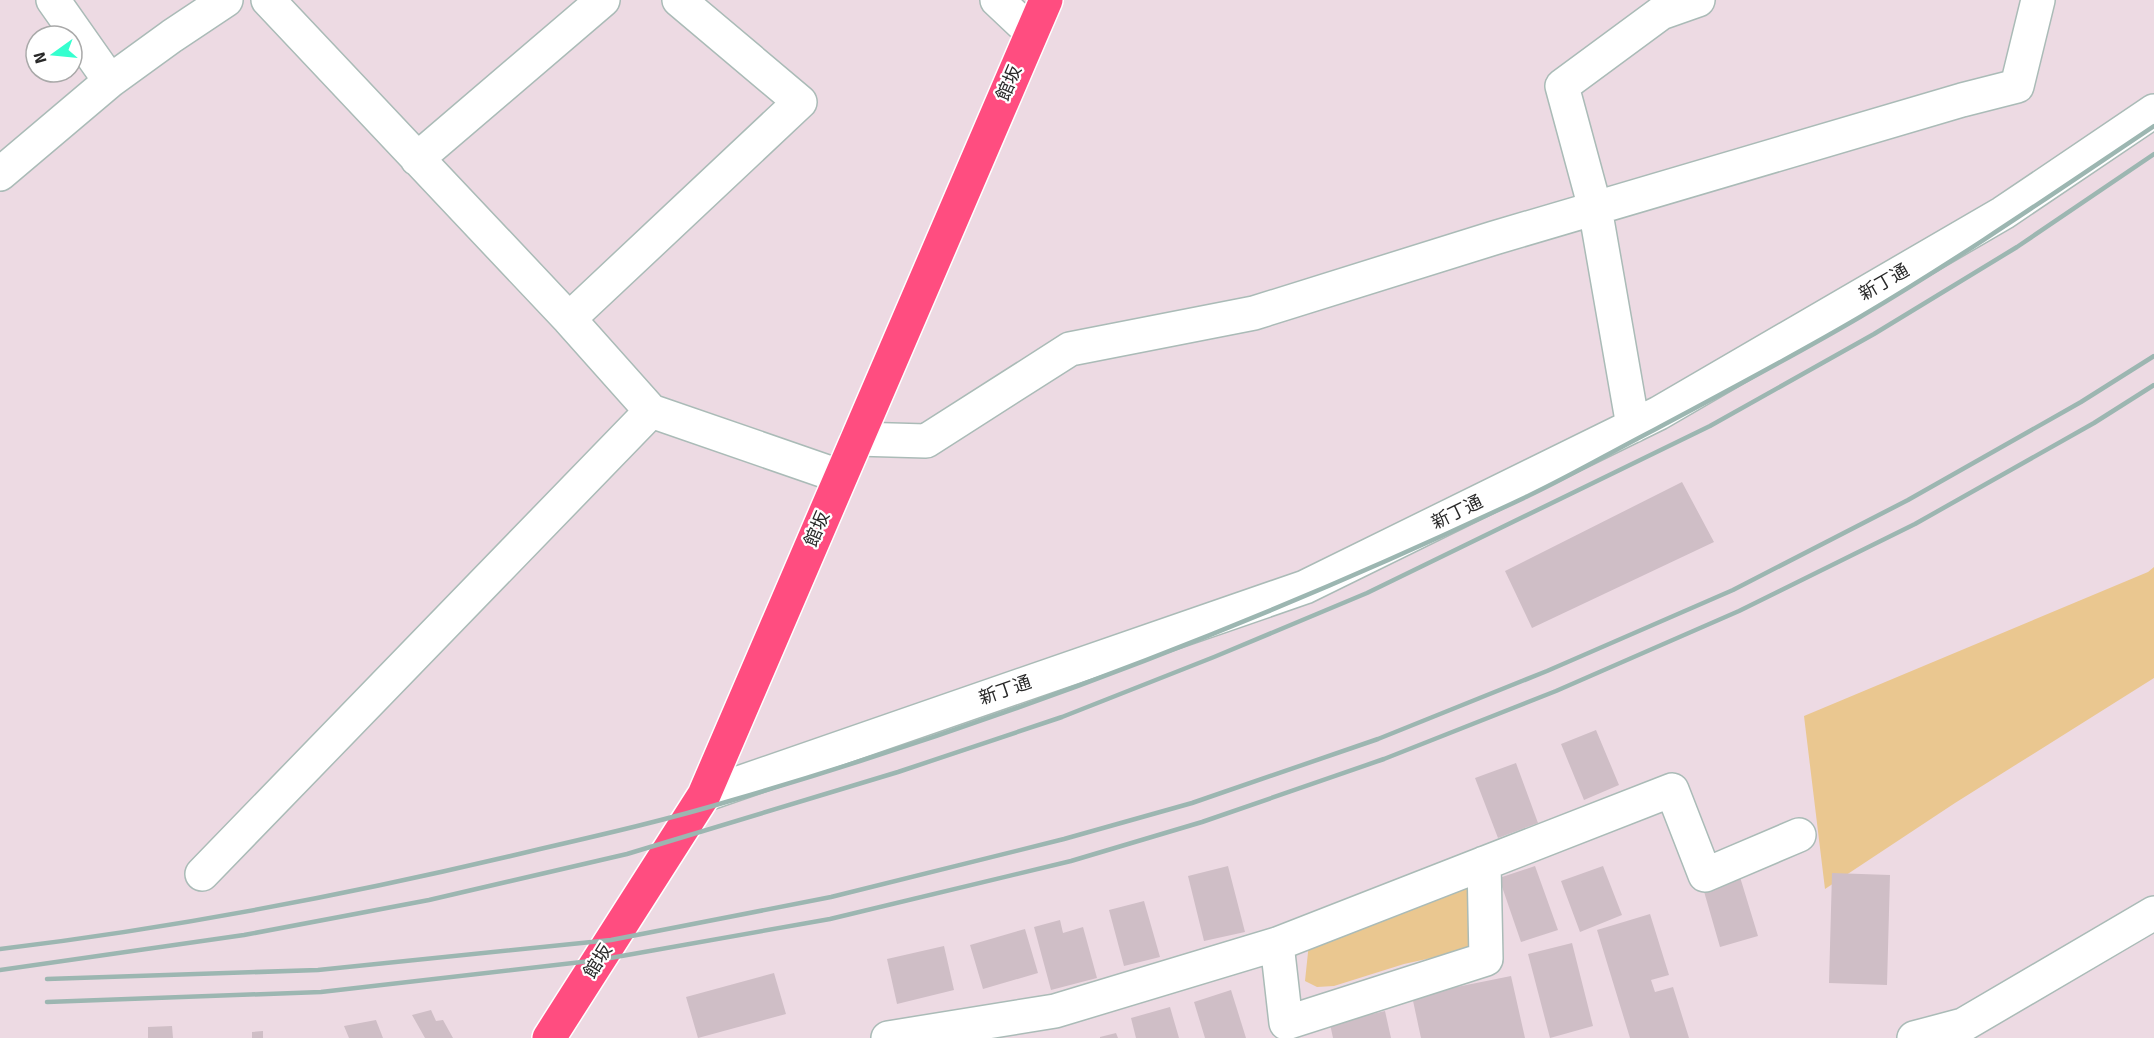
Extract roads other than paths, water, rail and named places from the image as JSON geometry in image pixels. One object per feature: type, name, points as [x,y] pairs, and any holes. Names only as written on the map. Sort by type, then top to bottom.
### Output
[{"type":"main road","name":"館坂","points":[[549,1038],[704,795],[839,476],[1046,0]]},
{"type":"street","points":[[53,0],[110,81]]},
{"type":"street","points":[[0,174],[110,81],[226,0]]},
{"type":"street","points":[[268,0],[569,319],[651,411],[839,476]]},
{"type":"street","points":[[417,159],[603,0]]},
{"type":"street","points":[[569,319],[800,102],[679,0]]},
{"type":"street","points":[[997,0],[1031,32]]},
{"type":"street","points":[[1633,426],[1595,208],[1562,86],[1661,13],[1698,0]]},
{"type":"street","points":[[857,439],[926,441],[1070,349],[1254,313],[1595,208],[1951,103],[2018,86],[2038,0]]},
{"type":"street","name":"新丁通","points":[[704,795],[1305,587],[1659,413],[2003,213],[2154,111]]},
{"type":"street","points":[[202,874],[651,411]]},
{"type":"street","points":[[888,1038],[1055,1011],[1277,944],[1672,790],[1705,875],[1799,835]]},
{"type":"street","points":[[1277,944],[1286,1023],[1486,959],[1484,863]]},
{"type":"street","points":[[1914,1038],[1963,1025],[2154,913]]},
{"type":"railway","points":[[0,949],[136,930],[272,907],[406,880],[637,826],[709,807],[937,736],[1138,663],[1336,583],[1530,495],[1577,471],[1757,375],[1897,295],[2154,126]]},
{"type":"railway","points":[[0,970],[244,935],[429,900],[627,854],[898,772],[1062,717],[1367,593],[1710,426],[1874,334],[2017,247],[2154,154]]},
{"type":"railway","points":[[47,979],[318,970],[611,940],[831,897],[1064,839],[1192,803],[1378,739],[1547,671],[1733,590],[1908,500],[2081,402],[2154,356]]},
{"type":"railway","points":[[47,1002],[321,992],[599,960],[830,919],[1071,861],[1202,822],[1384,759],[1556,691],[1739,611],[1915,524],[2094,423],[2154,385]]}]
